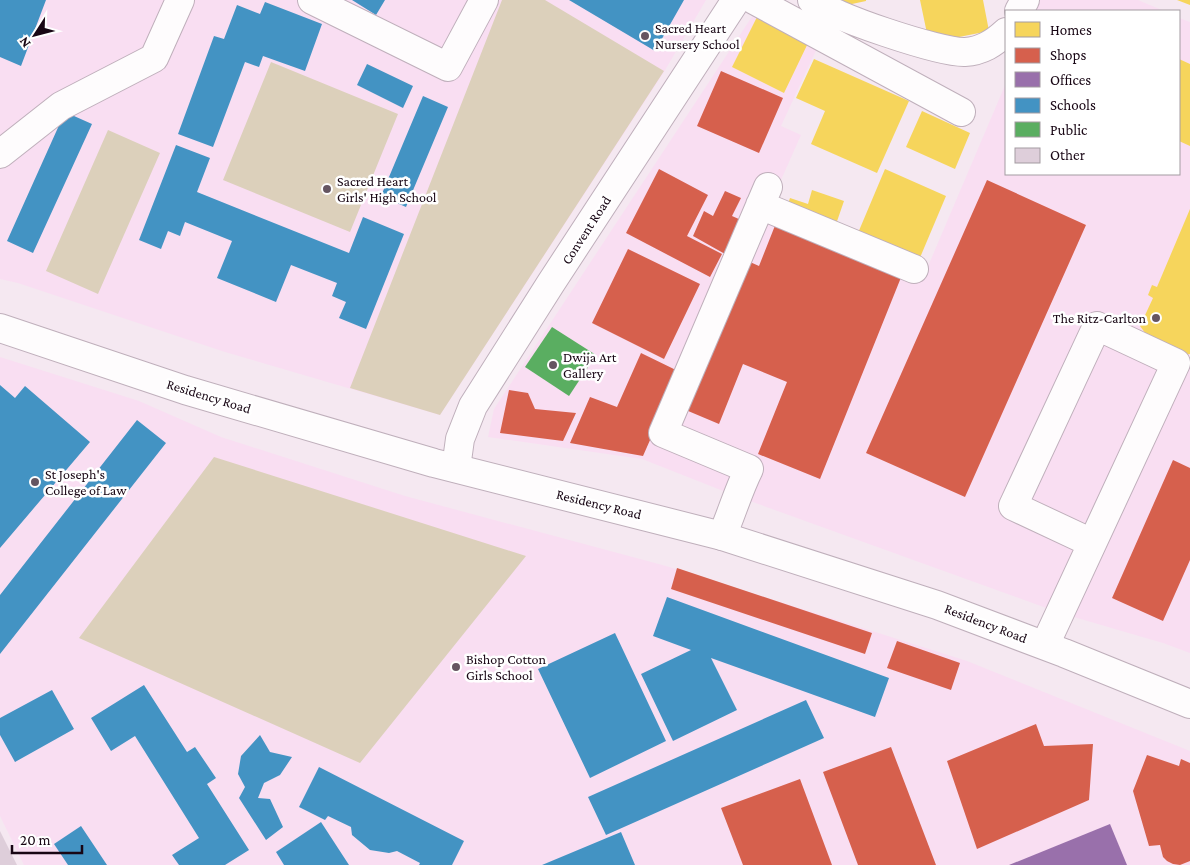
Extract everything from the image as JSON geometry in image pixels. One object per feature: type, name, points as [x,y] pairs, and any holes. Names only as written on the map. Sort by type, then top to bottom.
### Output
[{"type":"main road","points":[[0,154],[61,106],[154,58],[180,0]]},
{"type":"main road","points":[[312,0],[448,67],[484,0]]},
{"type":"main road","name":"Convent Road","points":[[456,468],[460,439],[473,406],[736,0]]},
{"type":"main road","points":[[754,0],[961,112]]},
{"type":"main road","points":[[812,0],[824,8],[881,31],[942,48],[964,52],[981,50],[995,42],[1005,33]]},
{"type":"main road","points":[[722,536],[735,505],[736,496],[749,469],[664,433],[764,196],[914,269]]},
{"type":"main road","points":[[1045,646],[1176,362],[1097,326],[1013,506],[1092,543]]},
{"type":"main road","name":"Residency Road","points":[[0,328],[185,390],[456,468],[722,536],[937,605],[1190,704]]},
{"type":"shaded area","name":"Sacred Heart Girls' High School","points":[[0,0],[706,0],[664,72],[440,415],[225,352],[18,283],[0,279]]},
{"type":"shaded area","points":[[502,0],[545,0],[664,71],[440,415],[350,388]]},
{"type":"shaded area","points":[[1040,0],[1138,0],[1162,10],[1035,10]]},
{"type":"shaded area","points":[[755,12],[818,46],[781,126],[801,135],[769,207],[926,271],[1005,85],[1005,175],[1180,175],[1180,18],[1190,22],[1190,653],[1163,643],[1060,613],[736,496],[642,459],[488,437],[494,409]]},
{"type":"shaded area","points":[[271,62],[398,114],[350,232],[223,180]]},
{"type":"shaded area","points":[[108,130],[160,153],[98,294],[46,271]]},
{"type":"shaded area","name":"Bishop Cotton Girls School","points":[[0,357],[139,401],[221,437],[405,496],[666,566],[967,661],[1190,751],[1190,865],[24,865],[0,816]]},
{"type":"shaded area","points":[[214,457],[526,556],[360,763],[79,638]]},
{"type":"building: Homes","points":[[832,0],[866,0],[866,1],[833,8]]},
{"type":"building: Homes","points":[[920,0],[983,0],[989,31],[929,43]]},
{"type":"building: Homes","points":[[1177,0],[1190,0],[1190,5]]},
{"type":"building: Homes","points":[[758,15],[809,41],[784,93],[732,67]]},
{"type":"building: Homes","points":[[814,59],[909,101],[877,173],[811,144],[825,111],[796,98]]},
{"type":"building: Homes","points":[[1180,59],[1190,64],[1190,146],[1180,141]]},
{"type":"building: Homes","points":[[922,111],[970,133],[955,169],[906,147]]},
{"type":"building: Homes","points":[[885,169],[946,196],[919,260],[858,233]]},
{"type":"building: Homes","points":[[812,190],[844,201],[834,230],[785,213],[790,198],[808,204]]},
{"type":"building: Homes","points":[[1190,209],[1190,354],[1185,355],[1148,337],[1140,326],[1153,298],[1148,295],[1152,285],[1157,287]]},
{"type":"building: Shops","points":[[721,71],[783,98],[759,153],[697,126]]},
{"type":"building: Shops","points":[[659,169],[708,195],[687,236],[722,254],[710,277],[626,233]]},
{"type":"building: Shops","points":[[987,180],[1086,225],[965,497],[866,453]]},
{"type":"building: Shops","points":[[725,191],[741,198],[732,216],[741,220],[725,254],[693,236],[704,211],[713,216]]},
{"type":"building: Shops","points":[[778,218],[904,270],[820,479],[758,454],[787,382],[743,364],[719,424],[681,408],[741,258],[759,266]]},
{"type":"building: Shops","points":[[628,249],[700,284],[664,359],[592,323]]},
{"type":"building: Shops","points":[[641,353],[680,372],[643,456],[570,443],[590,397],[617,407]]},
{"type":"building: Shops","points":[[509,390],[528,393],[535,409],[576,413],[563,441],[500,433]]},
{"type":"building: Shops","points":[[1173,460],[1190,468],[1190,560],[1163,621],[1112,598]]},
{"type":"building: Shops","points":[[677,568],[872,633],[865,654],[671,589]]},
{"type":"building: Shops","points":[[897,641],[960,663],[951,690],[887,668]]},
{"type":"building: Shops","points":[[1036,724],[1044,746],[1093,744],[1089,800],[977,849],[947,761]]},
{"type":"building: Shops","points":[[891,747],[936,865],[858,865],[823,772]]},
{"type":"building: Shops","points":[[1147,755],[1179,766],[1181,759],[1190,763],[1190,861],[1180,865],[1173,864],[1163,857],[1160,845],[1149,846],[1133,791]]},
{"type":"building: Shops","points":[[800,779],[832,865],[743,865],[721,808]]},
{"type":"building: Offices","points":[[1110,824],[1127,865],[1009,865]]},
{"type":"building: Schools","points":[[0,0],[46,0],[21,66],[0,57]]},
{"type":"building: Schools","points":[[352,0],[385,0],[376,15]]},
{"type":"building: Schools","points":[[569,0],[684,0],[655,51]]},
{"type":"building: Schools","points":[[265,2],[322,24],[305,71],[263,56],[259,67],[245,62],[213,147],[178,134],[214,36],[224,39],[237,5],[260,14]]},
{"type":"building: Schools","points":[[367,64],[413,86],[403,108],[357,85]]},
{"type":"building: Schools","points":[[423,96],[448,107],[406,207],[381,196]]},
{"type":"building: Schools","points":[[65,112],[92,124],[33,253],[7,241]]},
{"type":"building: Schools","points":[[176,145],[210,158],[197,192],[349,253],[363,217],[404,234],[366,329],[339,318],[346,302],[332,296],[337,283],[291,265],[276,302],[217,278],[232,241],[185,222],[180,236],[168,231],[161,249],[139,240]]},
{"type":"building: Schools","points":[[0,385],[15,398],[25,386],[90,442],[0,548]]},
{"type":"building: Schools","points":[[137,420],[166,443],[0,654],[0,595]]},
{"type":"building: Schools","points":[[667,597],[889,678],[875,717],[711,658],[737,710],[673,741],[641,674],[691,650],[653,636]]},
{"type":"building: Schools","points":[[615,633],[666,741],[590,778],[538,669]]},
{"type":"building: Schools","points":[[144,685],[187,752],[195,747],[216,778],[207,784],[249,850],[225,865],[179,865],[172,855],[199,838],[135,736],[111,751],[91,718]]},
{"type":"building: Schools","points":[[52,690],[74,729],[15,762],[0,735],[0,718]]},
{"type":"building: Schools","points":[[806,700],[824,738],[606,835],[588,797]]},
{"type":"building: Schools","points":[[260,735],[270,752],[292,757],[280,775],[264,783],[258,798],[270,799],[283,827],[266,840],[239,798],[245,787],[238,774],[241,756]]},
{"type":"building: Schools","points":[[319,767],[464,841],[452,865],[419,865],[420,863],[397,851],[389,853],[370,850],[352,835],[351,827],[328,816],[325,820],[299,807]]},
{"type":"building: Schools","points":[[321,822],[349,865],[284,865],[276,852]]},
{"type":"building: Schools","points":[[81,826],[107,865],[68,865],[54,844]]},
{"type":"building: Schools","points":[[621,832],[635,865],[542,865]]},
{"type":"building: Public","points":[[552,327],[596,355],[569,396],[525,367]]},
{"type":"building: Other","points":[[0,831],[17,865],[0,865]]},
{"type":"place","name":"Sacred Heart Nursery School","points":[[645,36]]},
{"type":"place","name":"Sacred Heart Girls' High School","points":[[327,189]]},
{"type":"place","name":"The Ritz-Carlton","points":[[1156,318]]},
{"type":"place","name":"Dwija Art Gallery","points":[[553,365]]},
{"type":"place","name":"St Joseph's College of Law","points":[[35,482]]},
{"type":"place","name":"Bishop Cotton Girls School","points":[[456,667]]}]
